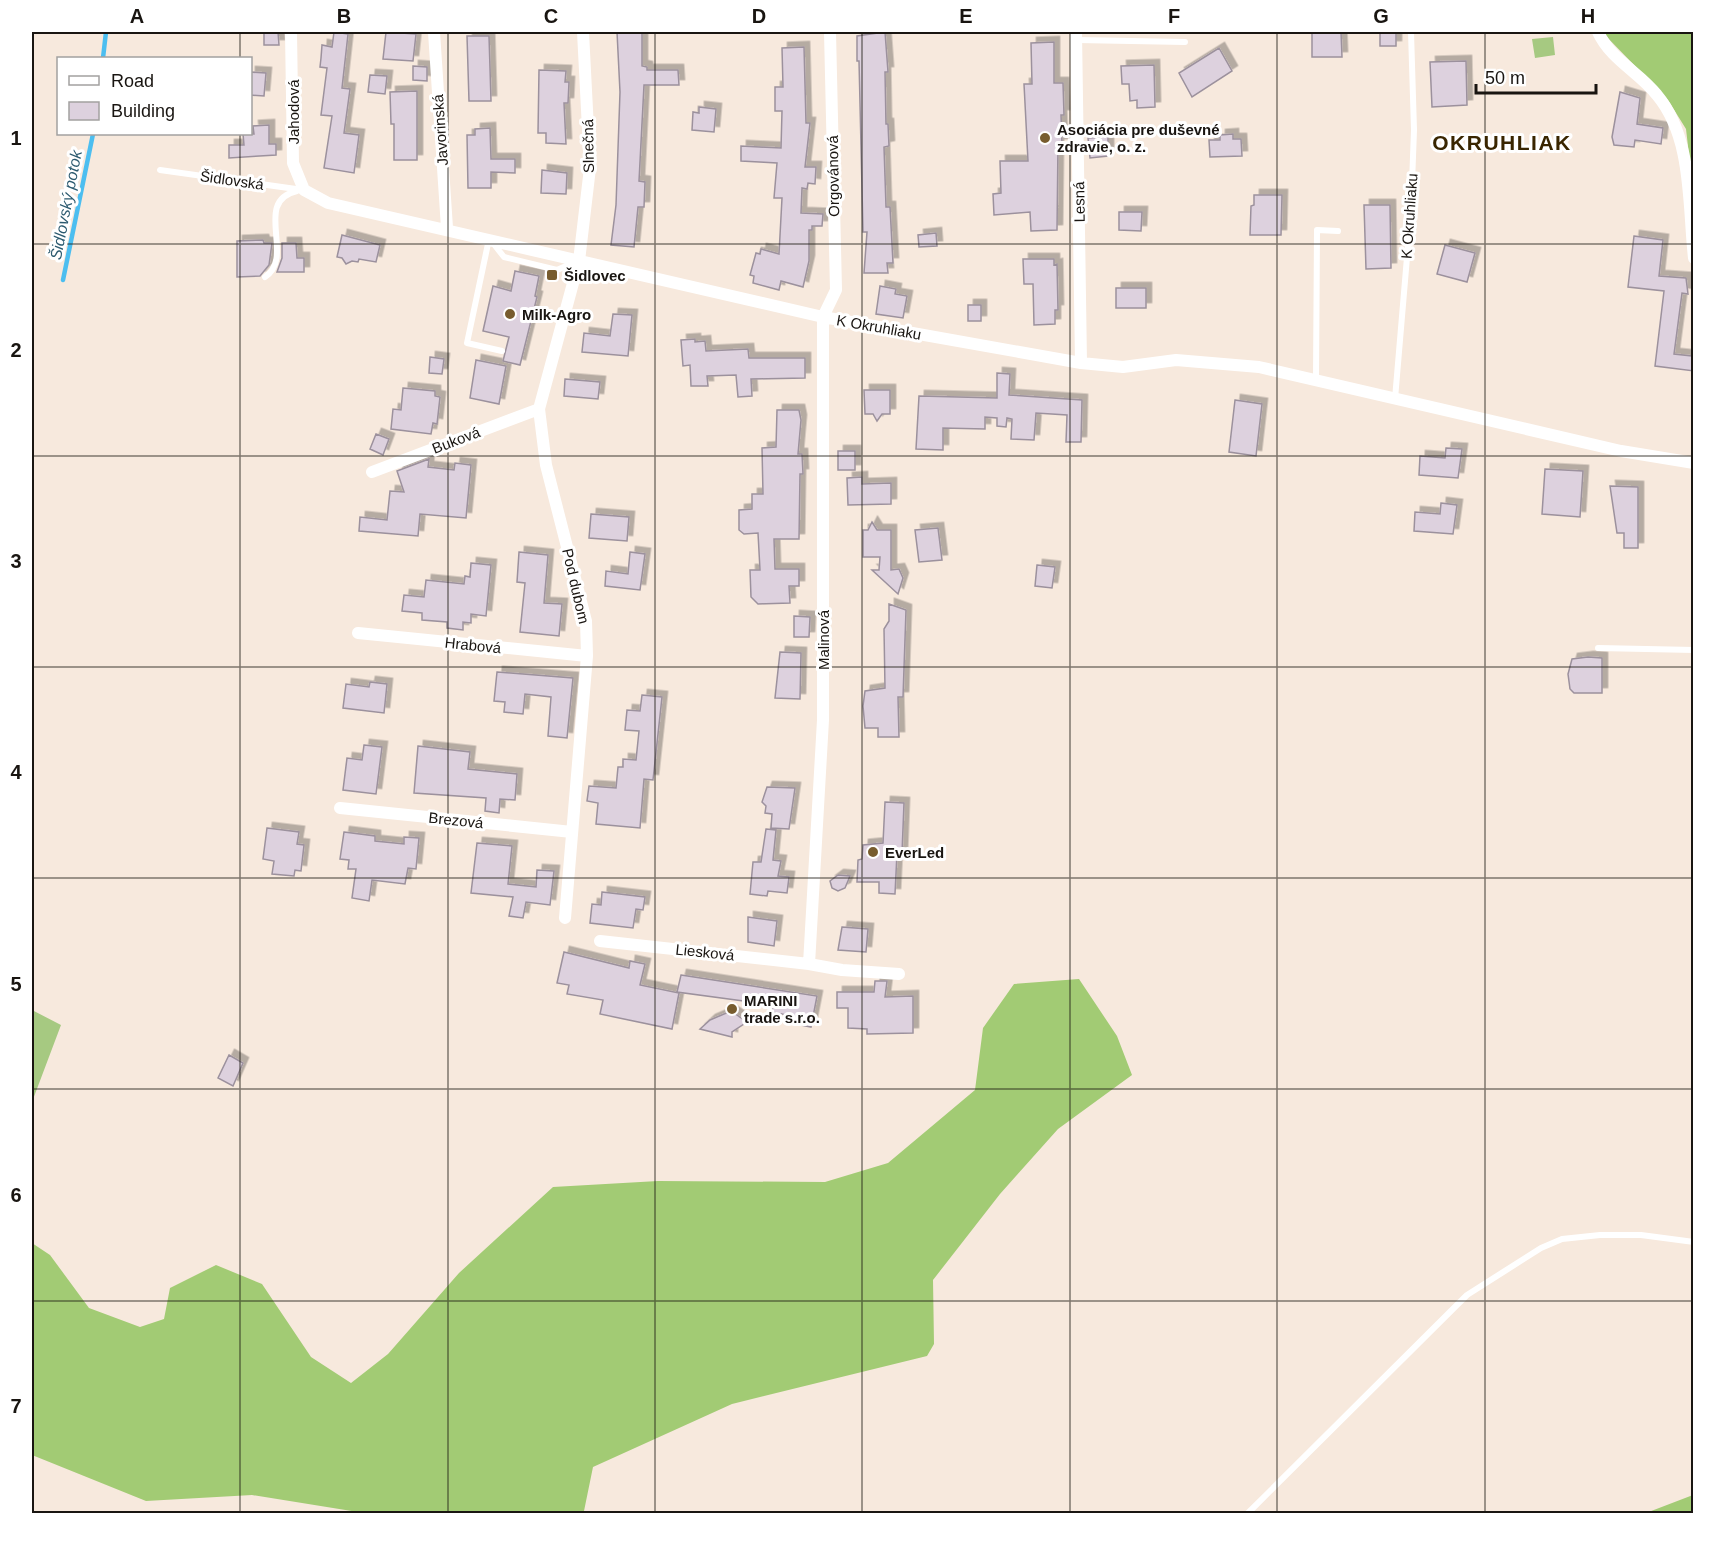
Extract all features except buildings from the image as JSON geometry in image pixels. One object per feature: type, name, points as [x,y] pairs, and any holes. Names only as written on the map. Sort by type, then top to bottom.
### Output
[{"type":"street","name":"Jahodová","points":[[291,32],[293,163],[304,190]]},
{"type":"street","name":"Javorinská","points":[[434,32],[447,228]]},
{"type":"street","name":"Slnečná","points":[[579,261],[590,168],[584,32]]},
{"type":"street","name":"Orgovánová","points":[[823,317],[836,290],[830,32]]},
{"type":"street","points":[[1598,32],[1614,56],[1656,93],[1670,113],[1683,148],[1694,258]]},
{"type":"street","name":"Lesná","points":[[1076,36],[1081,363]]},
{"type":"street","points":[[304,190],[328,203],[447,228]]},
{"type":"street","name":"K Okruhliaku","points":[[447,228],[823,317],[1081,363],[1123,367],[1176,360],[1259,367],[1621,451],[1694,463]]},
{"type":"street","name":"Pod dubom","points":[[565,918],[587,656],[586,621],[546,465],[539,409],[579,261]]},
{"type":"street","name":"Malinová","points":[[809,964],[823,720],[823,317]]},
{"type":"street","name":"Buková","points":[[372,472],[539,409]]},
{"type":"street","name":"Hrabová","points":[[358,633],[587,656]]},
{"type":"street","name":"Brezová","points":[[340,808],[572,831]]},
{"type":"street","name":"Liesková","points":[[600,941],[809,964],[842,970],[899,974]]},
{"type":"lane","name":"K Okruhliaku","points":[[1395,400],[1411,210],[1414,130],[1411,32]]},
{"type":"lane","name":"Lesná","points":[[1076,36],[1185,42]]},
{"type":"lane","name":"Šidlovská","points":[[160,170],[304,190]]},
{"type":"lane","points":[[265,277],[275,267],[277,260],[274,216],[279,201],[290,193],[304,190]]},
{"type":"lane","points":[[1316,379],[1317,230],[1338,231]]},
{"type":"lane","points":[[489,238],[467,343],[502,351]]},
{"type":"lane","points":[[1598,648],[1694,650]]},
{"type":"lane","points":[[1247,1514],[1467,1295],[1541,1248],[1562,1239],[1600,1235],[1641,1235],[1694,1242]]},
{"type":"green space","points":[[1602,32],[1693,32],[1693,189],[1686,129],[1668,100]]},
{"type":"green space","points":[[1553,37],[1555,55],[1535,58],[1532,39]]},
{"type":"green space","points":[[1079,979],[1117,1036],[1132,1075],[1058,1129],[1000,1194],[933,1280],[934,1344],[927,1356],[732,1404],[593,1467],[584,1511],[524,1514],[364,1513],[252,1495],[146,1501],[32,1455],[32,1243],[50,1255],[89,1308],[140,1327],[164,1319],[170,1288],[216,1265],[262,1284],[311,1357],[351,1383],[388,1354],[459,1273],[553,1187],[658,1181],[825,1182],[888,1163],[975,1090],[983,1028],[1014,984]]},
{"type":"green space","points":[[32,1010],[61,1025],[32,1102]]},
{"type":"green space","points":[[1693,1495],[1693,1513],[1646,1513]]},
{"type":"waterway","name":"Šidlovský potok","points":[[103,57],[106,32]]},
{"type":"waterway","name":"Šidlovský potok","points":[[63,280],[93,135]]},
{"type":"place","name":"Asociácia pre duševné zdravie, o. z.","points":[[1045,138]]},
{"type":"place","name":"Šidlovec","points":[[552,275]]},
{"type":"place","name":"Milk-Agro","points":[[510,314]]},
{"type":"place","name":"EverLed","points":[[873,852]]},
{"type":"place","name":"MARINI trade s.r.o.","points":[[732,1009]]},
{"type":"district","name":"OKRUHLIAK","points":[[1502,142]]}]
